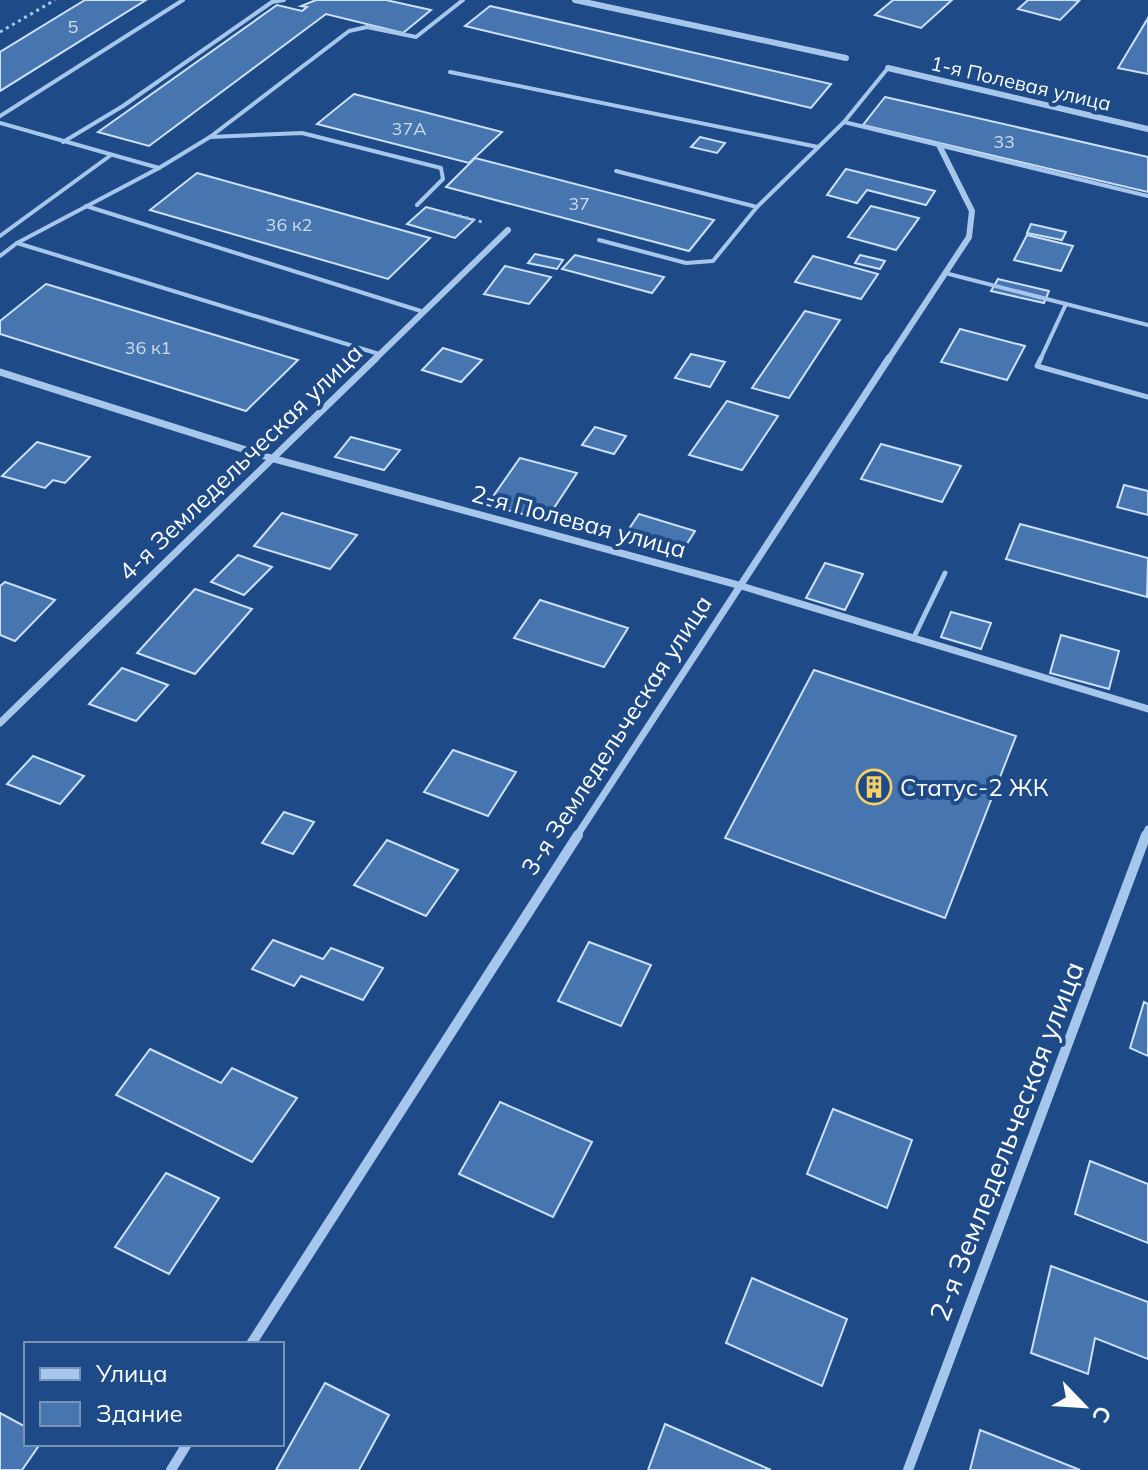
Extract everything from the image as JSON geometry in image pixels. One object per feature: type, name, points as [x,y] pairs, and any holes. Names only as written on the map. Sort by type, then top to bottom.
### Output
[{"type":"street","points":[[575,0],[846,58]]},
{"type":"street","name":"1-я Полевая улица","points":[[888,68],[1148,129]]},
{"type":"street","name":"3-я Земледельческая улица","points":[[252,1342],[738,585],[969,237],[972,211],[939,145]]},
{"type":"street","name":"4-я Земледельческая улица","points":[[0,723],[508,230]]},
{"type":"street","name":"2-я Полевая улица","points":[[0,372],[271,458],[738,585],[1148,709]]},
{"type":"street","name":"2-я Земледельческая улица","points":[[908,1470],[1148,829]]},
{"type":"street","points":[[171,1470],[186,1446]]},
{"type":"lane","points":[[0,116],[183,0]]},
{"type":"lane","points":[[63,142],[123,106],[272,2],[284,0]]},
{"type":"lane","points":[[0,256],[17,243],[159,168],[210,137],[349,31],[367,27],[416,37],[463,0]]},
{"type":"lane","points":[[599,240],[686,263],[713,261],[757,207],[844,122],[888,68]]},
{"type":"lane","points":[[450,72],[554,96],[687,117],[818,147]]},
{"type":"lane","points":[[844,122],[1148,196]]},
{"type":"lane","points":[[0,123],[159,168]]},
{"type":"lane","points":[[210,137],[302,133],[441,168],[443,179],[417,205]]},
{"type":"lane","points":[[0,236],[111,155]]},
{"type":"lane","points":[[616,171],[757,207]]},
{"type":"lane","points":[[86,206],[424,312]]},
{"type":"lane","points":[[17,243],[379,354]]},
{"type":"lane","points":[[945,273],[1148,325]]},
{"type":"lane","points":[[1066,304],[1037,366],[1148,397]]},
{"type":"lane","points":[[913,639],[945,573]]},
{"type":"path","points":[[0,32],[55,0]]},
{"type":"path","points":[[417,205],[508,230]]},
{"type":"building","points":[[85,0],[146,0],[0,91],[0,52]]},
{"type":"building","points":[[316,0],[386,0],[431,10],[403,33],[326,14],[149,146],[98,132],[277,5],[302,11],[307,7],[301,6]]},
{"type":"building","points":[[893,0],[952,0],[921,28],[875,15]]},
{"type":"building","points":[[1028,0],[1079,1],[1060,20],[1018,9]]},
{"type":"building","points":[[490,6],[831,84],[811,108],[465,26]]},
{"type":"building","points":[[1148,18],[1148,74],[1118,68]]},
{"type":"building","points":[[354,94],[502,132],[469,163],[317,124]]},
{"type":"building","points":[[885,97],[1148,157],[1148,192],[863,125]]},
{"type":"building","points":[[700,137],[725,143],[717,153],[691,147]]},
{"type":"building","points":[[475,158],[714,220],[689,251],[446,187]]},
{"type":"building","points":[[846,169],[935,191],[926,205],[867,190],[857,203],[827,195]]},
{"type":"building","points":[[197,173],[430,238],[388,279],[150,210]]},
{"type":"building","points":[[871,206],[919,218],[896,250],[848,237]]},
{"type":"building","points":[[426,207],[474,220],[455,238],[407,224]]},
{"type":"building","points":[[1031,224],[1066,232],[1062,240],[1027,233]]},
{"type":"building","points":[[1027,235],[1073,246],[1061,271],[1014,260]]},
{"type":"building","points":[[535,254],[563,260],[557,269],[528,263]]},
{"type":"building","points":[[575,255],[664,277],[652,293],[562,269]]},
{"type":"building","points":[[860,255],[885,261],[880,269],[855,263]]},
{"type":"building","points":[[813,256],[878,274],[861,299],[795,282]]},
{"type":"building","points":[[505,266],[551,277],[529,304],[484,294]]},
{"type":"building","points":[[998,279],[1049,291],[1044,303],[991,291]]},
{"type":"building","points":[[46,284],[298,360],[246,411],[0,334],[0,321]]},
{"type":"building","points":[[805,311],[840,320],[789,398],[752,388]]},
{"type":"building","points":[[960,329],[1025,346],[1007,380],[941,362]]},
{"type":"building","points":[[443,348],[482,360],[461,382],[422,370]]},
{"type":"building","points":[[691,354],[725,362],[710,387],[675,378]]},
{"type":"building","points":[[727,401],[778,416],[742,470],[689,455]]},
{"type":"building","points":[[595,427],[626,436],[614,454],[582,445]]},
{"type":"building","points":[[351,437],[400,450],[384,470],[335,457]]},
{"type":"building","points":[[37,442],[90,457],[65,483],[53,480],[45,488],[2,476]]},
{"type":"building","points":[[881,444],[961,466],[942,502],[861,479]]},
{"type":"building","points":[[520,458],[577,473],[546,520],[487,505]]},
{"type":"building","points":[[1124,485],[1148,491],[1148,515],[1117,507]]},
{"type":"building","points":[[282,513],[357,535],[330,569],[254,546]]},
{"type":"building","points":[[639,514],[695,531],[678,558],[621,541]]},
{"type":"building","points":[[1020,524],[1148,558],[1147,597],[1006,559]]},
{"type":"building","points":[[238,555],[272,567],[244,595],[211,582]]},
{"type":"building","points":[[825,563],[863,574],[845,610],[806,598]]},
{"type":"building","points":[[5,582],[55,600],[15,641],[0,635],[0,586]]},
{"type":"building","points":[[195,589],[252,609],[195,674],[137,653]]},
{"type":"building","points":[[540,600],[628,628],[604,667],[514,638]]},
{"type":"building","points":[[951,612],[991,623],[981,649],[941,637]]},
{"type":"building","points":[[1061,635],[1119,651],[1109,689],[1050,673]]},
{"type":"building","points":[[122,668],[168,685],[136,721],[89,704]]},
{"type":"building","name":"Статус-2 ЖК","points":[[814,670],[1016,736],[945,918],[725,838]]},
{"type":"building","points":[[453,750],[516,772],[488,816],[424,792]]},
{"type":"building","points":[[33,756],[84,776],[60,804],[7,784]]},
{"type":"building","points":[[284,812],[314,822],[293,854],[262,843]]},
{"type":"building","points":[[387,840],[458,870],[426,916],[354,885]]},
{"type":"building","points":[[273,940],[323,959],[331,948],[383,968],[363,1000],[301,976],[294,986],[252,969]]},
{"type":"building","points":[[589,942],[651,965],[621,1026],[558,1001]]},
{"type":"building","points":[[1144,1002],[1148,1004],[1148,1056],[1130,1048]]},
{"type":"building","points":[[150,1049],[221,1083],[232,1068],[297,1098],[252,1162],[116,1095]]},
{"type":"building","points":[[500,1102],[592,1142],[553,1217],[459,1174]]},
{"type":"building","points":[[833,1109],[912,1140],[887,1208],[807,1174]]},
{"type":"building","points":[[1090,1161],[1148,1184],[1148,1243],[1075,1214]]},
{"type":"building","points":[[166,1173],[219,1198],[169,1274],[115,1247]]},
{"type":"building","points":[[1051,1266],[1148,1302],[1148,1359],[1095,1338],[1088,1374],[1031,1353]]},
{"type":"building","points":[[752,1278],[847,1319],[822,1386],[726,1343]]},
{"type":"building","points":[[325,1383],[389,1415],[359,1470],[276,1470]]},
{"type":"building","points":[[0,1413],[24,1426],[24,1446],[39,1446],[22,1470],[0,1470]]},
{"type":"building","points":[[665,1424],[771,1470],[648,1470]]},
{"type":"building","points":[[980,1430],[1080,1470],[970,1470]]},
{"type":"place","name":"Статус-2 ЖК","points":[[874,787]]}]
